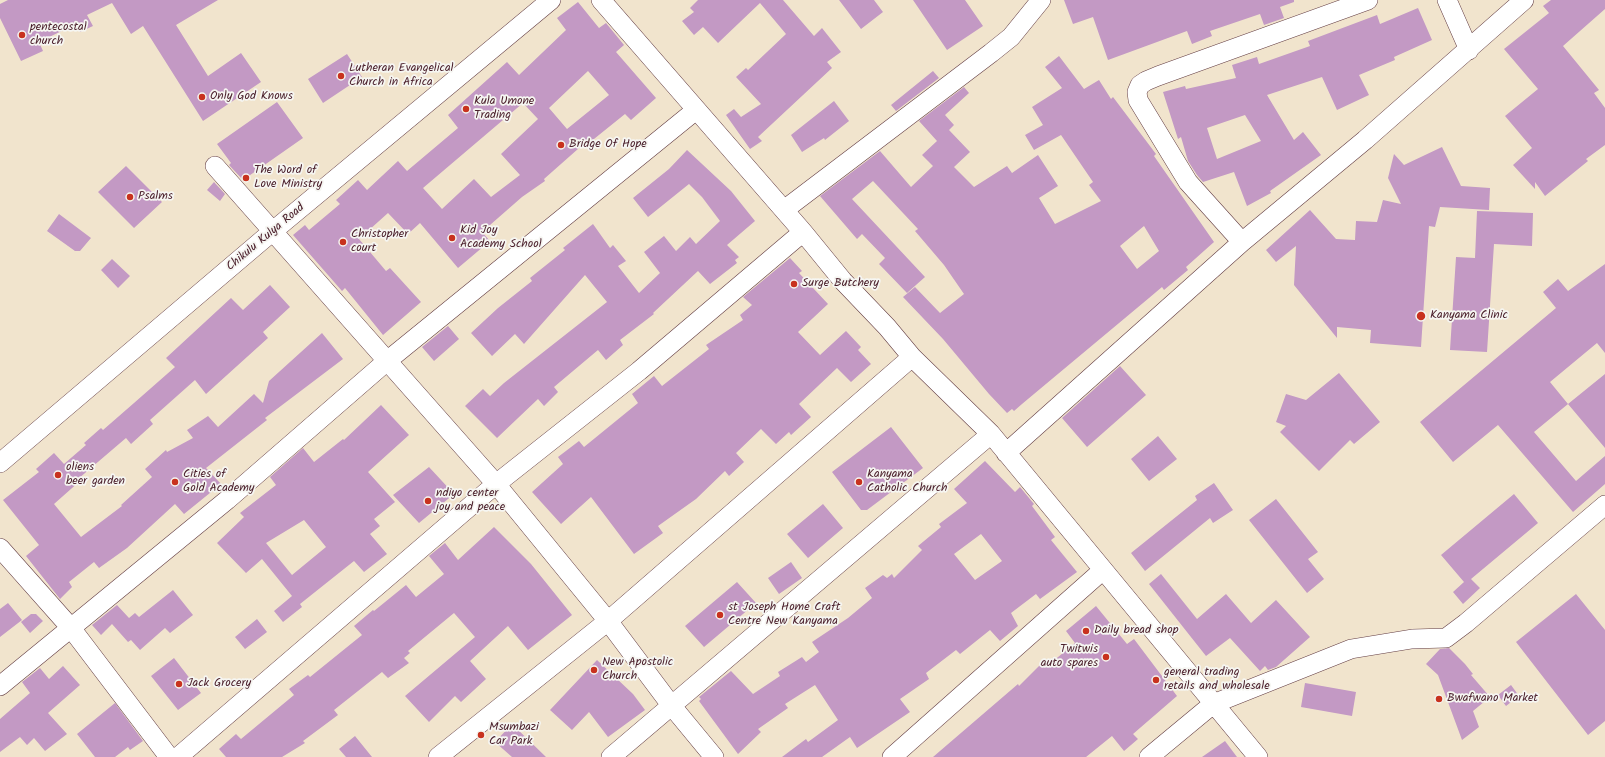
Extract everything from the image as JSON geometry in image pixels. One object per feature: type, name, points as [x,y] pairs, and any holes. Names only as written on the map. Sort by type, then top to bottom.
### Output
[{"type":"street","name":"Chikulu Kulya Road","points":[[0,462],[273,231],[551,0]]},
{"type":"street","points":[[601,0],[803,232],[843,281],[912,357],[991,434],[1258,757]]},
{"type":"street","points":[[784,210],[1011,37],[1041,0]]},
{"type":"street","points":[[1242,242],[1188,182],[1138,100],[1137,92],[1140,85],[1146,80],[1368,0]]},
{"type":"street","points":[[1447,0],[1468,50]]},
{"type":"street","points":[[1006,453],[1242,242],[1468,50],[1524,0]]},
{"type":"street","points":[[0,686],[227,500],[386,362],[696,110]]},
{"type":"street","points":[[215,166],[386,362],[496,484],[608,621],[671,705],[714,757]]},
{"type":"street","points":[[178,757],[496,484],[639,371],[803,232]]},
{"type":"street","points":[[438,757],[608,621],[912,357]]},
{"type":"street","points":[[611,757],[991,434]]},
{"type":"street","points":[[1149,757],[1213,704],[1351,649],[1412,639],[1446,638],[1466,623],[1605,505]]},
{"type":"street","points":[[0,548],[71,628],[169,757]]},
{"type":"street","points":[[892,757],[1103,570]]},
{"type":"building","points":[[8,0],[218,0],[176,25],[208,76],[241,53],[261,82],[203,121],[143,26],[131,34],[112,3],[87,15],[93,26],[80,32],[76,24],[39,42],[43,51],[21,61],[0,18],[0,4]]},
{"type":"building","points":[[698,0],[783,0],[814,36],[822,28],[841,52],[827,62],[832,68],[758,137],[762,141],[750,149],[726,115],[734,109],[741,117],[761,104],[736,77],[746,68],[748,70],[786,34],[760,3],[718,43],[703,27],[694,35],[682,21],[694,12],[690,8]]},
{"type":"building","points":[[839,0],[874,0],[883,12],[861,29]]},
{"type":"building","points":[[913,0],[965,0],[983,26],[947,50]]},
{"type":"building","points":[[1064,0],[1294,0],[1294,2],[1280,7],[1284,18],[1264,25],[1260,14],[1210,31],[1212,36],[1192,44],[1187,31],[1108,60],[1093,17],[1073,24]]},
{"type":"building","points":[[1551,0],[1605,0],[1605,9],[1563,46],[1599,90],[1594,93],[1605,108],[1605,145],[1586,159],[1588,161],[1545,196],[1535,182],[1535,189],[1513,165],[1532,148],[1505,116],[1538,89],[1504,49],[1549,13],[1543,6]]},
{"type":"building","points":[[578,2],[599,28],[606,23],[624,45],[616,52],[656,98],[631,120],[625,114],[589,143],[587,141],[544,179],[545,181],[522,197],[482,232],[490,241],[458,268],[420,223],[408,234],[388,213],[359,239],[386,271],[390,268],[421,302],[383,335],[345,288],[342,291],[293,235],[305,225],[309,230],[340,204],[336,200],[358,180],[367,190],[398,161],[407,171],[458,128],[448,115],[507,62],[519,75],[566,30],[557,18]],"holes":[[[588,71],[609,95],[567,129],[549,108]],[[523,103],[538,119],[501,154],[520,175],[491,197],[474,179],[442,209],[423,188]]]},
{"type":"building","points":[[1418,8],[1432,40],[1394,57],[1395,60],[1359,75],[1369,95],[1337,110],[1322,77],[1267,95],[1294,140],[1303,132],[1321,155],[1270,191],[1271,193],[1247,206],[1234,172],[1203,182],[1188,161],[1181,137],[1178,139],[1163,92],[1185,86],[1186,89],[1236,78],[1232,65],[1257,57],[1259,64],[1310,46],[1308,41],[1377,15],[1380,24]],"holes":[[[1245,115],[1261,141],[1217,159],[1207,128]]]},
{"type":"building","points":[[347,54],[362,77],[323,103],[308,79]]},
{"type":"building","points":[[1059,56],[1084,89],[1099,80],[1111,99],[1113,97],[1156,154],[1154,156],[1214,242],[1186,267],[1188,270],[1164,290],[1162,287],[1014,411],[1012,409],[1007,413],[943,339],[903,297],[915,287],[940,313],[964,294],[944,265],[915,231],[918,229],[873,181],[852,199],[925,277],[907,293],[879,264],[885,258],[862,234],[857,239],[820,196],[880,151],[911,187],[933,166],[922,155],[937,141],[919,121],[964,87],[969,93],[945,115],[954,125],[949,130],[970,152],[954,167],[974,187],[1007,166],[1012,173],[1038,155],[1058,186],[1039,198],[1055,224],[1101,201],[1089,185],[1093,182],[1061,135],[1034,150],[1025,135],[1043,125],[1032,107],[1062,88],[1045,67]],"holes":[[[1144,226],[1159,251],[1137,269],[1120,246]]]},
{"type":"building","points":[[933,71],[939,78],[896,111],[891,105]]},
{"type":"building","points":[[834,101],[849,121],[825,140],[824,138],[802,152],[791,135]]},
{"type":"building","points":[[277,102],[303,138],[243,180],[229,165],[231,163],[217,144]]},
{"type":"building","points":[[1442,147],[1461,186],[1490,188],[1489,210],[1440,207],[1435,227],[1429,226],[1421,347],[1370,343],[1371,330],[1337,327],[1337,338],[1294,285],[1296,246],[1276,262],[1266,250],[1310,210],[1336,239],[1355,240],[1356,221],[1377,222],[1383,200],[1401,204],[1388,178],[1394,154],[1404,165]]},
{"type":"building","points":[[687,150],[731,191],[755,221],[727,245],[739,257],[735,260],[737,263],[710,284],[698,271],[653,313],[654,314],[620,340],[623,345],[606,360],[598,350],[554,387],[558,392],[544,406],[538,399],[497,438],[465,406],[483,389],[490,396],[504,383],[607,302],[585,275],[524,344],[515,334],[492,356],[471,333],[498,308],[532,281],[530,278],[565,250],[563,248],[593,224],[610,248],[613,245],[626,261],[618,266],[639,293],[660,273],[644,252],[664,236],[676,251],[690,237],[696,244],[720,221],[702,197],[689,184],[648,217],[633,198],[669,169]]},
{"type":"building","name":"Psalms","points":[[126,166],[162,202],[134,228],[98,192]]},
{"type":"building","points":[[214,182],[225,194],[220,201],[207,190]]},
{"type":"building","points":[[1477,211],[1533,213],[1532,246],[1494,244],[1487,352],[1450,350],[1456,257],[1475,258]]},
{"type":"building","points":[[59,214],[91,238],[80,251],[75,251],[47,231]]},
{"type":"building","points":[[790,258],[802,271],[799,273],[828,304],[798,332],[820,355],[846,331],[861,347],[858,350],[871,364],[851,382],[837,368],[799,404],[811,417],[791,435],[789,432],[776,444],[761,429],[736,453],[744,462],[729,476],[725,471],[696,499],[658,526],[663,533],[634,554],[591,497],[561,524],[532,492],[563,464],[558,457],[579,441],[584,447],[638,403],[632,394],[654,376],[662,386],[709,349],[706,345],[743,320],[740,315],[752,305],[743,297]]},
{"type":"building","points":[[112,259],[130,276],[118,288],[101,270]]},
{"type":"building","points":[[1605,264],[1605,353],[1597,343],[1550,382],[1568,404],[1534,432],[1576,481],[1605,456],[1605,484],[1573,512],[1498,425],[1453,462],[1420,422],[1556,308],[1543,292],[1558,279],[1568,291]]},
{"type":"building","points":[[270,285],[290,307],[263,332],[268,338],[206,394],[195,380],[150,420],[153,424],[131,444],[126,438],[78,479],[80,481],[54,504],[81,537],[122,506],[121,505],[152,477],[145,469],[166,450],[167,452],[193,438],[187,430],[208,416],[218,427],[254,394],[263,403],[269,381],[322,333],[343,359],[265,418],[267,420],[206,468],[221,484],[184,514],[175,504],[127,548],[99,568],[94,562],[69,582],[72,587],[60,599],[26,556],[39,545],[3,500],[39,472],[36,469],[54,453],[64,464],[86,445],[84,443],[101,428],[103,430],[175,367],[166,358],[231,298],[243,310]]},
{"type":"building","points":[[448,326],[459,339],[434,361],[422,347]]},
{"type":"building","points":[[1120,366],[1146,395],[1087,447],[1062,418]]},
{"type":"building","points":[[1339,373],[1380,422],[1354,444],[1350,440],[1319,471],[1280,432],[1286,426],[1276,422],[1286,394],[1306,400]]},
{"type":"building","points":[[1605,374],[1605,448],[1568,404]]},
{"type":"building","points":[[381,405],[409,435],[368,472],[395,502],[374,519],[380,526],[370,534],[387,554],[364,572],[354,561],[300,604],[302,607],[283,622],[274,611],[292,596],[262,559],[246,573],[217,543],[244,517],[240,513],[276,485],[270,477],[303,448],[314,462],[343,439],[344,440]],"holes":[[[304,520],[326,547],[292,575],[266,543]]]},
{"type":"building","name":"Kanyama Catholic Church","points":[[891,427],[923,468],[867,510],[861,510],[832,472]]},
{"type":"building","points":[[1158,436],[1177,459],[1149,481],[1131,459]]},
{"type":"building","points":[[985,461],[1015,492],[1020,487],[1034,504],[1032,506],[1055,537],[1051,540],[1077,572],[1040,599],[1036,594],[1011,613],[1018,626],[1000,641],[990,630],[960,654],[956,650],[926,673],[929,679],[900,699],[910,712],[857,748],[850,737],[822,757],[782,757],[806,739],[808,742],[838,720],[815,685],[785,704],[788,708],[758,729],[761,732],[738,754],[699,701],[701,699],[699,697],[731,671],[753,694],[780,676],[778,672],[802,657],[806,662],[819,652],[812,642],[848,618],[872,598],[865,588],[883,575],[887,578],[892,574],[894,578],[922,550],[918,546],[941,527],[939,524],[967,503],[954,489]],"holes":[[[981,534],[1002,561],[975,580],[954,554]]]},
{"type":"building","name":"ndiyo center joy and peace","points":[[429,467],[454,494],[419,523],[393,495]]},
{"type":"building","points":[[1214,483],[1233,510],[1213,523],[1210,518],[1145,571],[1131,553],[1197,500],[1195,496]]},
{"type":"building","points":[[1514,494],[1538,523],[1471,579],[1480,588],[1463,604],[1453,592],[1464,582],[1441,555]]},
{"type":"building","points":[[1276,499],[1318,552],[1308,559],[1324,579],[1307,593],[1249,520]]},
{"type":"building","points":[[823,504],[843,528],[808,558],[787,534]]},
{"type":"building","points":[[494,527],[531,564],[572,615],[528,650],[508,626],[470,661],[486,679],[461,702],[455,696],[429,722],[405,696],[475,637],[454,613],[408,651],[410,653],[404,658],[409,663],[388,678],[382,672],[334,710],[338,715],[303,741],[305,743],[282,757],[226,757],[219,749],[236,734],[241,739],[294,695],[289,689],[308,675],[310,677],[362,635],[354,626],[373,610],[374,611],[406,585],[416,597],[444,574],[429,556],[445,543],[458,560]]},
{"type":"building","points":[[791,562],[802,578],[779,594],[768,578]]},
{"type":"building","points":[[1161,574],[1197,619],[1226,594],[1251,623],[1276,600],[1310,637],[1276,667],[1268,670],[1265,666],[1260,671],[1230,638],[1206,656],[1149,584]]},
{"type":"building","name":"st Joseph Home Craft Centre New Kanyama","points":[[737,582],[756,603],[704,647],[685,626]]},
{"type":"building","points":[[173,590],[193,615],[170,633],[165,628],[140,650],[131,640],[128,642],[112,624],[101,635],[92,625],[117,605],[129,618],[135,613],[139,617]]},
{"type":"building","points":[[1576,594],[1605,630],[1605,721],[1588,735],[1516,642]]},
{"type":"building","points":[[8,603],[22,620],[0,637],[0,609]]},
{"type":"building","points":[[1096,606],[1127,644],[1134,639],[1177,696],[1133,734],[1138,739],[1124,751],[1112,736],[1086,757],[933,757],[1018,684],[1019,686],[1042,663],[1046,667],[1075,643],[1066,631]]},
{"type":"building","points":[[31,614],[36,614],[43,621],[30,633],[21,622]]},
{"type":"building","points":[[257,619],[267,632],[245,649],[235,637]]},
{"type":"building","points":[[1449,648],[1465,664],[1473,674],[1471,675],[1490,697],[1473,711],[1479,727],[1462,740],[1438,675],[1426,664],[1440,649]]},
{"type":"building","name":"Jack Grocery","points":[[174,658],[201,693],[178,710],[151,676]]},
{"type":"building","points":[[597,660],[633,694],[645,710],[608,737],[589,712],[572,730],[550,710]]},
{"type":"building","points":[[63,666],[80,685],[48,713],[67,734],[45,751],[34,738],[27,745],[20,737],[0,752],[0,719],[30,693],[22,682],[40,668],[49,679]]},
{"type":"building","points":[[1305,683],[1356,692],[1352,716],[1301,707]]},
{"type":"building","points":[[1511,685],[1519,696],[1506,706],[1498,695]]},
{"type":"building","points":[[115,703],[143,741],[130,750],[128,747],[115,757],[95,757],[77,734]]},
{"type":"building","points":[[512,724],[546,757],[512,757],[495,742]]},
{"type":"building","points":[[355,736],[372,757],[346,757],[339,749]]},
{"type":"building","points":[[1225,741],[1237,757],[1202,757]]},
{"type":"place","name":"pentecostal church","points":[[22,35]]},
{"type":"place","name":"Lutheran Evangelical Church in Africa","points":[[341,76]]},
{"type":"place","name":"Only God Knows","points":[[202,97]]},
{"type":"place","name":"Kula Umone Trading","points":[[466,109]]},
{"type":"place","name":"Bridge Of Hope","points":[[561,145]]},
{"type":"place","name":"The Word of Love Ministry","points":[[246,178]]},
{"type":"place","name":"Psalms","points":[[130,197]]},
{"type":"place","name":"Kid Joy Academy School","points":[[452,238]]},
{"type":"place","name":"Christopher court","points":[[343,242]]},
{"type":"place","name":"Surge Butchery","points":[[794,284]]},
{"type":"place","name":"Kanyama Clinic","points":[[1421,316]]},
{"type":"place","name":"oliens beer garden","points":[[58,475]]},
{"type":"place","name":"Cities of Gold Academy","points":[[175,482]]},
{"type":"place","name":"Kanyama Catholic Church","points":[[859,482]]},
{"type":"place","name":"ndiyo center joy and peace","points":[[428,501]]},
{"type":"place","name":"st Joseph Home Craft Centre New Kanyama","points":[[720,615]]},
{"type":"place","name":"Daily bread shop","points":[[1086,631]]},
{"type":"place","name":"Twitwis auto spares","points":[[1106,657]]},
{"type":"place","name":"New Apostolic Church","points":[[594,670]]},
{"type":"place","name":"general trading retails and wholesale","points":[[1156,680]]},
{"type":"place","name":"Jack Grocery","points":[[179,684]]},
{"type":"place","name":"Bwafwano Market","points":[[1439,699]]},
{"type":"place","name":"Msumbazi Car Park","points":[[481,735]]}]
